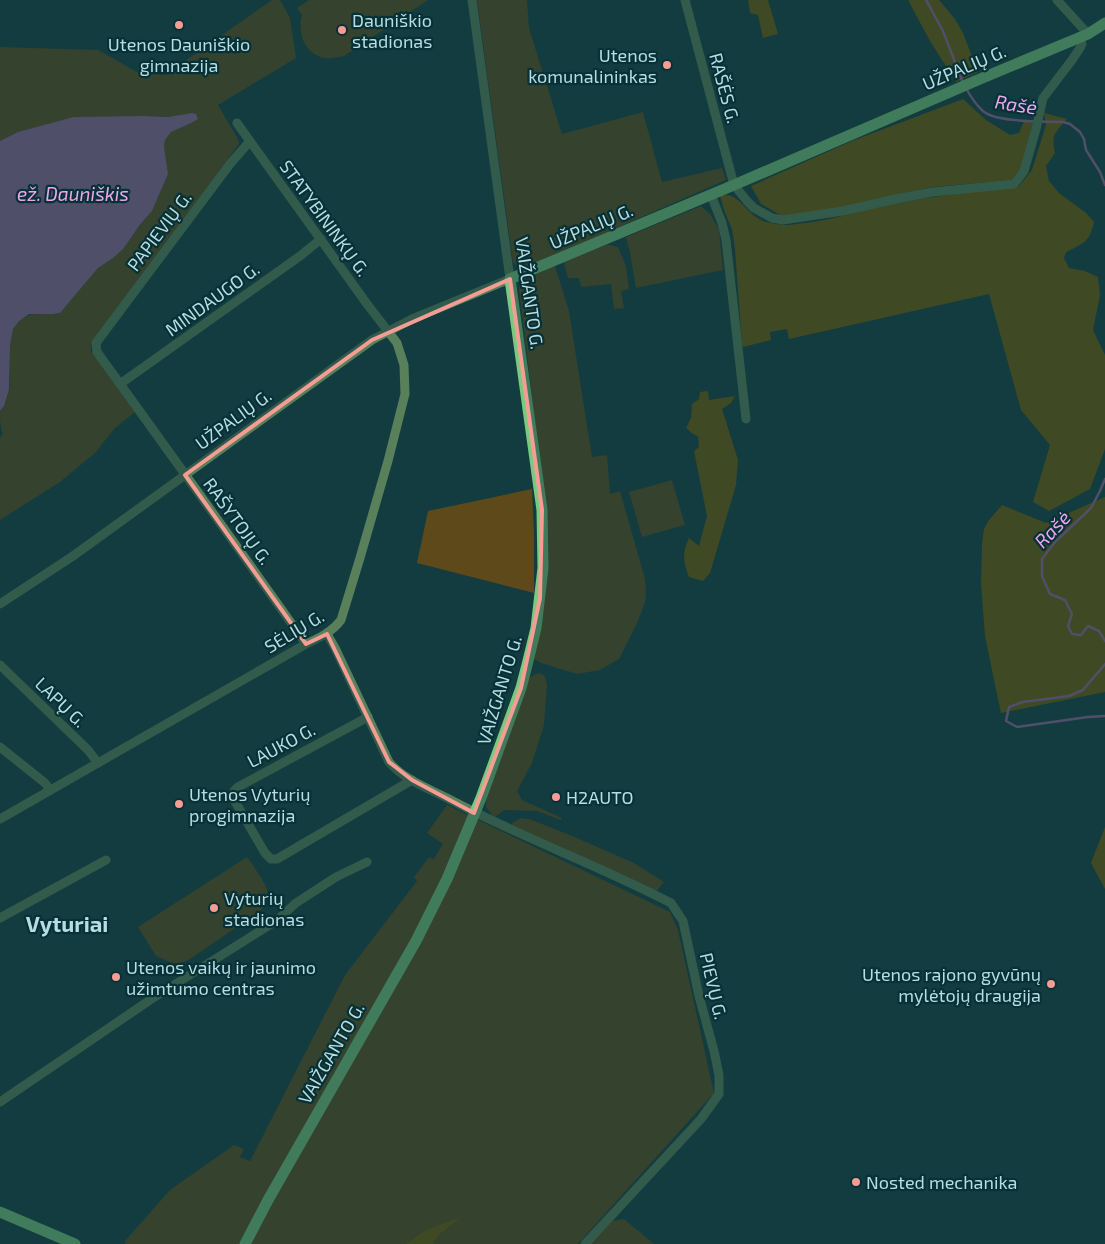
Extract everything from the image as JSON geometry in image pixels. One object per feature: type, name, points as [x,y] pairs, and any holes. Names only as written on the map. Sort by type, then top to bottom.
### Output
[{"type":"main road","name":"UŽPALIŲ G.","points":[[510,279],[1084,36],[1105,23]]},
{"type":"main road","name":"VAIŽGANTO G.","points":[[245,1244],[277,1184],[416,941],[447,879],[481,798],[523,680],[536,628],[543,568],[542,510],[510,279]]},
{"type":"main road","points":[[0,1212],[75,1244]]},
{"type":"street","name":"VAIŽGANTO G.","points":[[472,0],[510,279]]},
{"type":"street","name":"RAŠĖS G.","points":[[684,0],[734,185]]},
{"type":"street","points":[[734,185],[754,208],[772,218],[783,220],[843,211],[933,192],[1014,184],[1024,171],[1043,98],[1080,48],[1084,36],[1057,0]]},
{"type":"street","name":"STATYBININKŲ G.","points":[[237,123],[367,304],[389,331]]},
{"type":"street","name":"PAPIEVIŲ G.","points":[[96,343],[250,140]]},
{"type":"street","points":[[710,195],[722,223],[726,240],[746,419]]},
{"type":"street","name":"MINDAUGO G.","points":[[120,384],[292,262],[321,239]]},
{"type":"street","name":"UŽPALIŲ G.","points":[[0,604],[73,556],[372,340],[412,319],[510,279]]},
{"type":"street","name":"SĖLIŲ G.","points":[[0,819],[306,644],[327,634],[336,627],[341,620],[360,558],[405,394],[404,365],[397,343],[389,331]]},
{"type":"street","name":"RAŠYTOJŲ G.","points":[[96,343],[97,352],[306,644]]},
{"type":"street","name":"PIEVŲ G.","points":[[327,634],[389,762],[395,769],[474,813],[671,903],[683,921],[698,996],[720,1075],[719,1094],[701,1118],[585,1244]]},
{"type":"street","name":"LAPŲ G.","points":[[0,665],[88,750],[98,763]]},
{"type":"street","name":"LAUKO G.","points":[[368,717],[238,787],[234,791],[233,798],[265,853],[271,859],[277,859],[412,780]]},
{"type":"street","points":[[0,746],[50,790]]},
{"type":"street","points":[[0,918],[106,860]]},
{"type":"street","points":[[0,1102],[150,1000],[276,921],[296,903],[336,877],[366,862]]},
{"type":"highlighted area","points":[[510,279],[542,510],[540,598],[521,688],[474,813],[412,780],[389,762],[327,634],[306,644],[185,475],[372,340]]},
{"type":"shaded area","points":[[272,0],[280,0],[290,18],[296,58],[218,105],[239,144],[91,345],[91,351],[135,412],[115,428],[95,453],[60,482],[0,520],[0,438],[3,434],[0,412],[9,391],[11,334],[15,326],[25,317],[35,314],[60,313],[98,268],[113,258],[152,211],[168,174],[164,146],[165,140],[171,132],[191,123],[192,113],[168,117],[144,116],[18,132],[0,141],[0,47],[98,50],[137,72],[165,75]]},
{"type":"shaded area","name":"Dauniškio stadionas","points":[[309,0],[428,0],[344,56],[324,58],[311,52],[301,35],[302,15],[297,8]]},
{"type":"shaded area","points":[[477,0],[527,0],[529,28],[562,134],[643,112],[662,182],[722,168],[726,180],[523,269],[518,267],[513,262]]},
{"type":"shaded area","points":[[748,0],[768,0],[778,34],[763,38],[758,15],[750,13]]},
{"type":"shaded area","points":[[908,0],[939,0],[955,19],[963,33],[978,72],[956,82],[930,41]]},
{"type":"shaded area","points":[[963,99],[986,120],[1010,135],[1019,133],[1025,119],[1033,123],[1021,168],[1011,180],[933,187],[843,207],[782,216],[761,204],[751,186],[852,141]]},
{"type":"shaded area","points":[[1044,113],[1067,119],[1055,134],[1055,153],[1046,166],[1049,181],[1059,193],[1086,213],[1094,222],[1085,242],[1066,252],[1064,258],[1069,268],[1085,271],[1098,277],[1100,295],[1093,330],[1105,355],[1105,449],[1090,489],[1049,511],[1033,502],[1050,445],[1021,410],[989,294],[789,339],[787,329],[770,332],[771,340],[743,347],[732,229],[720,196],[732,196],[763,221],[787,225],[828,219],[893,204],[1018,187],[1032,170],[1046,125]]},
{"type":"shaded area","points":[[701,206],[710,214],[719,229],[723,270],[636,288],[626,237]]},
{"type":"shaded area","points":[[606,245],[618,247],[626,266],[629,289],[621,291],[624,308],[614,309],[611,284],[581,287],[579,278],[568,278],[564,262]]},
{"type":"shaded area","points":[[555,266],[569,311],[592,457],[607,455],[610,494],[620,491],[645,579],[646,593],[645,603],[638,621],[619,659],[600,670],[577,674],[534,659],[547,521],[519,288],[520,284],[526,279]]},
{"type":"shaded area","points":[[708,391],[709,400],[735,396],[731,403],[722,409],[738,460],[736,485],[710,573],[703,581],[689,577],[685,566],[684,553],[689,538],[699,546],[707,516],[694,451],[699,447],[698,436],[686,428],[691,418],[692,404],[699,399],[700,392]]},
{"type":"shaded area","points":[[672,480],[685,525],[642,537],[629,492]]},
{"type":"shaded area","points":[[532,489],[534,593],[417,563],[428,511]]},
{"type":"shaded area","points":[[1105,497],[1105,692],[1001,713],[985,636],[981,583],[984,529],[1002,505],[1046,523]]},
{"type":"shaded area","points":[[538,673],[545,677],[547,684],[544,725],[532,763],[517,791],[522,800],[562,818],[561,820],[537,811],[504,810],[494,818],[486,807],[487,797],[528,678]]},
{"type":"shaded area","points":[[447,805],[670,912],[678,930],[714,1093],[578,1244],[433,1244],[438,1236],[459,1218],[425,1230],[406,1244],[126,1244],[124,1242],[170,1190],[234,1145],[244,1149],[240,1157],[250,1161],[345,975],[417,881],[414,877],[429,857],[434,859],[443,844],[427,833]]},
{"type":"shaded area","points":[[521,818],[529,819],[570,835],[634,863],[664,882],[656,892],[510,826]]},
{"type":"shaded area","points":[[1105,827],[1105,889],[1091,863]]},
{"type":"shaded area","name":"Vyturių stadionas","points":[[247,857],[264,882],[268,892],[264,906],[260,911],[190,959],[181,963],[172,963],[156,956],[138,927]]},
{"type":"shaded area","points":[[461,1217],[438,1236],[433,1244],[406,1244],[425,1230]]},
{"type":"shaded area","points":[[624,1219],[654,1244],[590,1244],[612,1221]]},
{"type":"water","name":"ež. Dauniškis","points":[[196,114],[198,119],[171,132],[165,140],[164,146],[168,174],[152,211],[123,249],[98,268],[60,313],[29,314],[19,321],[13,329],[10,345],[9,390],[4,406],[0,411],[0,141],[18,132],[74,117],[168,117]]},
{"type":"waterway","name":"Rašė","points":[[926,0],[943,31],[963,83]]},
{"type":"waterway","name":"Rašė","points":[[967,90],[983,111],[998,118],[1070,124],[1080,132],[1084,139],[1086,150],[1100,172],[1105,185]]},
{"type":"waterway","name":"Rašė","points":[[1105,479],[1091,508],[1055,542],[1042,559],[1042,576],[1050,594],[1065,600],[1072,614],[1068,626],[1072,634],[1081,635],[1088,626],[1099,631],[1105,641]]},
{"type":"waterway","name":"Rašė","points":[[1105,664],[1083,690],[1069,696],[1023,702],[1009,707],[1006,721],[1017,727],[1105,716]]},
{"type":"place","name":"Utenos Dauniškio gimnazija","points":[[179,25]]},
{"type":"place","name":"Dauniškio stadionas","points":[[342,30]]},
{"type":"place","name":"Utenos komunalininkas","points":[[667,65]]},
{"type":"place","name":"H2AUTO","points":[[556,797]]},
{"type":"place","name":"Utenos Vyturių progimnazija","points":[[179,804]]},
{"type":"place","name":"Vyturių stadionas","points":[[214,908]]},
{"type":"place","name":"Utenos vaikų ir jaunimo užimtumo centras","points":[[116,977]]},
{"type":"place","name":"Utenos rajono gyvūnų mylėtojų draugija","points":[[1051,984]]},
{"type":"place","name":"Nosted mechanika","points":[[856,1182]]},
{"type":"district","name":"Vyturiai","points":[[67,923]]}]
